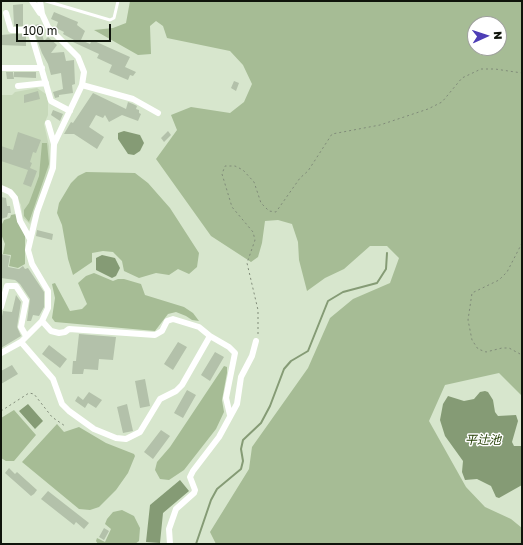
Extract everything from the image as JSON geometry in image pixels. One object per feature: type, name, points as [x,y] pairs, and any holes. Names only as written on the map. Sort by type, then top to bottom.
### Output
[{"type":"street","points":[[1,353],[21,342],[42,321],[48,308],[46,286],[30,261],[28,250],[39,207],[51,176],[54,144],[82,85],[84,72],[80,60],[52,32],[32,1]]},
{"type":"street","points":[[40,1],[43,18]]},
{"type":"street","points":[[6,14],[11,30],[30,30],[42,68],[50,101],[70,110]]},
{"type":"street","points":[[1,68],[42,68]]},
{"type":"street","points":[[18,86],[46,83]]},
{"type":"street","points":[[82,85],[133,99],[158,113]]},
{"type":"street","points":[[48,123],[54,144]]},
{"type":"street","points":[[1,188],[10,192],[15,198],[20,221],[30,239]]},
{"type":"street","points":[[1,307],[7,286],[16,286],[26,301],[21,327],[26,336]]},
{"type":"street","points":[[42,321],[51,331],[59,333],[65,332],[69,329],[155,335],[162,331],[167,321],[173,319],[199,327],[210,336],[229,347],[235,353],[226,398],[230,415]]},
{"type":"street","points":[[21,342],[53,379],[62,404],[69,411],[94,429],[116,438],[126,438],[140,432],[160,400],[176,391],[182,385],[210,336]]},
{"type":"street","points":[[170,544],[169,529],[176,509],[194,493],[195,490],[190,477],[219,437],[236,404],[241,377],[252,356],[256,341]]},
{"type":"lane","points":[[46,1],[110,20],[114,18],[118,1]]},
{"type":"path","points":[[256,341],[260,330],[258,310],[247,263],[255,240],[253,232],[232,206],[222,174],[225,166],[234,166],[243,170],[254,182],[261,203],[268,211],[276,212],[300,178],[308,171],[332,134],[380,125],[428,109],[442,102],[462,78],[481,69],[495,69],[522,73]]},
{"type":"path","points":[[522,243],[507,272],[499,280],[472,293],[468,320],[472,340],[478,349],[486,352],[509,348],[522,355]]},
{"type":"path","points":[[1,411],[29,393],[34,394],[52,417],[65,426]]},
{"type":"shaded area","points":[[130,1],[522,1],[522,396],[499,373],[445,385],[429,421],[466,487],[485,507],[511,519],[522,528],[522,544],[216,544],[210,532],[249,469],[252,447],[308,368],[330,318],[353,299],[390,283],[399,258],[387,246],[370,246],[344,269],[325,278],[307,291],[299,260],[298,242],[292,224],[278,220],[265,221],[262,243],[258,257],[251,262],[211,236],[156,159],[177,130],[171,115],[191,107],[230,113],[244,102],[252,84],[243,65],[230,51],[167,38],[163,26],[156,21],[150,26],[151,54],[138,55],[94,30],[113,28],[126,23]]},
{"type":"shaded area","points":[[37,88],[46,94],[48,102],[48,115],[44,124],[49,146],[50,161],[47,178],[30,224],[23,218],[21,205],[15,193],[7,187],[1,185],[1,95],[12,95],[15,92]]},
{"type":"shaded area","points":[[42,143],[47,143],[49,164],[29,222],[24,216],[24,210],[29,203],[39,176]]},
{"type":"shaded area","points":[[86,172],[135,173],[148,183],[170,208],[199,253],[197,267],[189,274],[178,269],[169,275],[156,273],[139,278],[124,271],[122,261],[113,252],[103,251],[92,253],[92,262],[73,275],[68,259],[62,225],[57,213],[59,203],[71,183],[78,176]]},
{"type":"shaded area","points":[[16,214],[25,236],[25,264],[18,268],[9,266],[11,255],[3,254],[5,244],[1,234],[1,226],[4,220],[10,218],[11,215]]},
{"type":"shaded area","points":[[94,273],[113,281],[124,279],[141,284],[145,295],[184,307],[193,313],[199,321],[192,320],[176,312],[168,314],[155,331],[55,322],[52,318],[55,298],[52,284],[55,283],[70,311],[82,309],[87,304],[78,283],[86,276]]},
{"type":"shaded area","points":[[224,366],[227,367],[227,373],[222,400],[224,412],[216,429],[184,470],[169,480],[160,479],[155,470],[157,462],[170,447]]},
{"type":"shaded area","points":[[14,410],[36,435],[14,461],[6,461],[1,458],[1,418]]},
{"type":"shaded area","points":[[57,424],[64,432],[79,427],[106,443],[134,454],[135,456],[128,473],[116,490],[99,507],[90,510],[79,509],[22,462]]},
{"type":"shaded area","points":[[122,510],[134,516],[140,528],[139,541],[135,544],[98,544],[96,541],[97,538],[105,542],[111,529],[105,524],[107,519],[113,512]]},
{"type":"water","points":[[124,131],[140,135],[144,143],[140,151],[134,155],[128,154],[118,139],[118,133]]},
{"type":"water","points":[[102,255],[115,258],[120,268],[116,276],[112,278],[96,270],[96,258]]},
{"type":"water","name":"平辻池","points":[[480,392],[488,392],[493,400],[495,412],[498,416],[516,415],[518,421],[512,442],[514,446],[522,446],[522,485],[499,498],[496,497],[491,486],[477,479],[465,480],[462,472],[463,461],[445,436],[440,420],[443,404],[448,396],[464,401],[474,399]]},
{"type":"water","points":[[28,404],[43,421],[35,429],[19,411]]},
{"type":"water","points":[[180,480],[189,491],[163,513],[160,543],[146,542],[150,505]]},
{"type":"building","points":[[23,4],[23,26],[14,26],[13,5]]},
{"type":"building","points":[[54,12],[78,22],[77,25],[85,31],[81,40],[90,44],[92,40],[130,57],[125,67],[136,72],[133,76],[130,75],[128,80],[109,72],[112,65],[97,58],[99,54],[73,42],[74,40],[56,28],[58,22],[51,19]]},
{"type":"building","points":[[39,24],[44,41],[48,37],[57,45],[51,53],[64,52],[66,61],[74,60],[75,84],[72,85],[73,93],[59,95],[59,97],[55,98],[53,92],[63,89],[61,73],[51,75],[32,26]]},
{"type":"building","points":[[26,34],[26,46],[1,45],[1,35]]},
{"type":"building","points":[[6,72],[13,72],[14,79],[7,79]]},
{"type":"building","points":[[14,72],[36,72],[36,78],[14,77]]},
{"type":"building","points":[[234,81],[239,83],[236,91],[231,88]]},
{"type":"building","points":[[38,91],[40,99],[24,103],[24,95]]},
{"type":"building","points":[[93,93],[126,109],[128,102],[133,104],[137,106],[136,109],[139,110],[139,113],[141,114],[138,121],[122,115],[109,122],[105,115],[103,118],[96,115],[89,127],[104,137],[97,149],[74,134],[64,134],[71,122],[73,123]]},
{"type":"building","points":[[53,110],[63,114],[60,121],[51,115]]},
{"type":"building","points":[[168,131],[171,135],[164,142],[161,138]]},
{"type":"building","points":[[18,132],[41,140],[36,153],[33,152],[30,162],[32,163],[30,168],[37,171],[31,187],[23,184],[28,170],[1,161],[1,146],[13,150]]},
{"type":"building","points":[[1,197],[6,198],[7,206],[10,206],[11,213],[8,213],[7,217],[1,219]]},
{"type":"building","points":[[37,230],[53,234],[52,240],[36,236]]},
{"type":"building","points":[[1,254],[10,256],[8,267],[19,269],[23,266],[25,269],[28,268],[44,292],[44,307],[39,316],[33,315],[31,321],[27,321],[30,299],[20,284],[15,280],[1,278]]},
{"type":"building","points":[[16,295],[21,302],[17,327],[21,336],[1,348],[1,322],[3,311],[12,312]]},
{"type":"building","points":[[79,334],[116,337],[113,360],[99,359],[98,370],[84,369],[83,374],[72,374],[73,361],[76,361]]},
{"type":"building","points":[[178,342],[187,347],[173,370],[164,364]]},
{"type":"building","points":[[49,345],[67,359],[60,368],[42,354]]},
{"type":"building","points":[[215,352],[224,357],[210,381],[201,375]]},
{"type":"building","points":[[12,365],[18,374],[1,384],[1,371]]},
{"type":"building","points":[[145,379],[150,406],[140,408],[135,381]]},
{"type":"building","points":[[187,390],[196,395],[183,418],[174,413]]},
{"type":"building","points":[[89,392],[102,400],[96,408],[88,403],[85,408],[75,401],[78,396],[83,400]]},
{"type":"building","points":[[127,404],[133,431],[123,433],[117,407]]},
{"type":"building","points":[[161,430],[170,436],[153,459],[144,452]]},
{"type":"building","points":[[9,468],[15,474],[17,472],[37,490],[34,494],[31,496],[5,473]]},
{"type":"building","points":[[48,491],[89,523],[84,529],[76,522],[74,525],[41,499]]},
{"type":"building","points":[[104,528],[109,531],[104,540],[99,537]]},
{"type":"waterway","points":[[196,544],[211,500],[217,489],[241,469],[243,461],[241,449],[243,440],[261,423],[270,406],[284,369],[291,361],[308,351],[328,301],[343,292],[377,283],[386,269],[387,253]]}]
